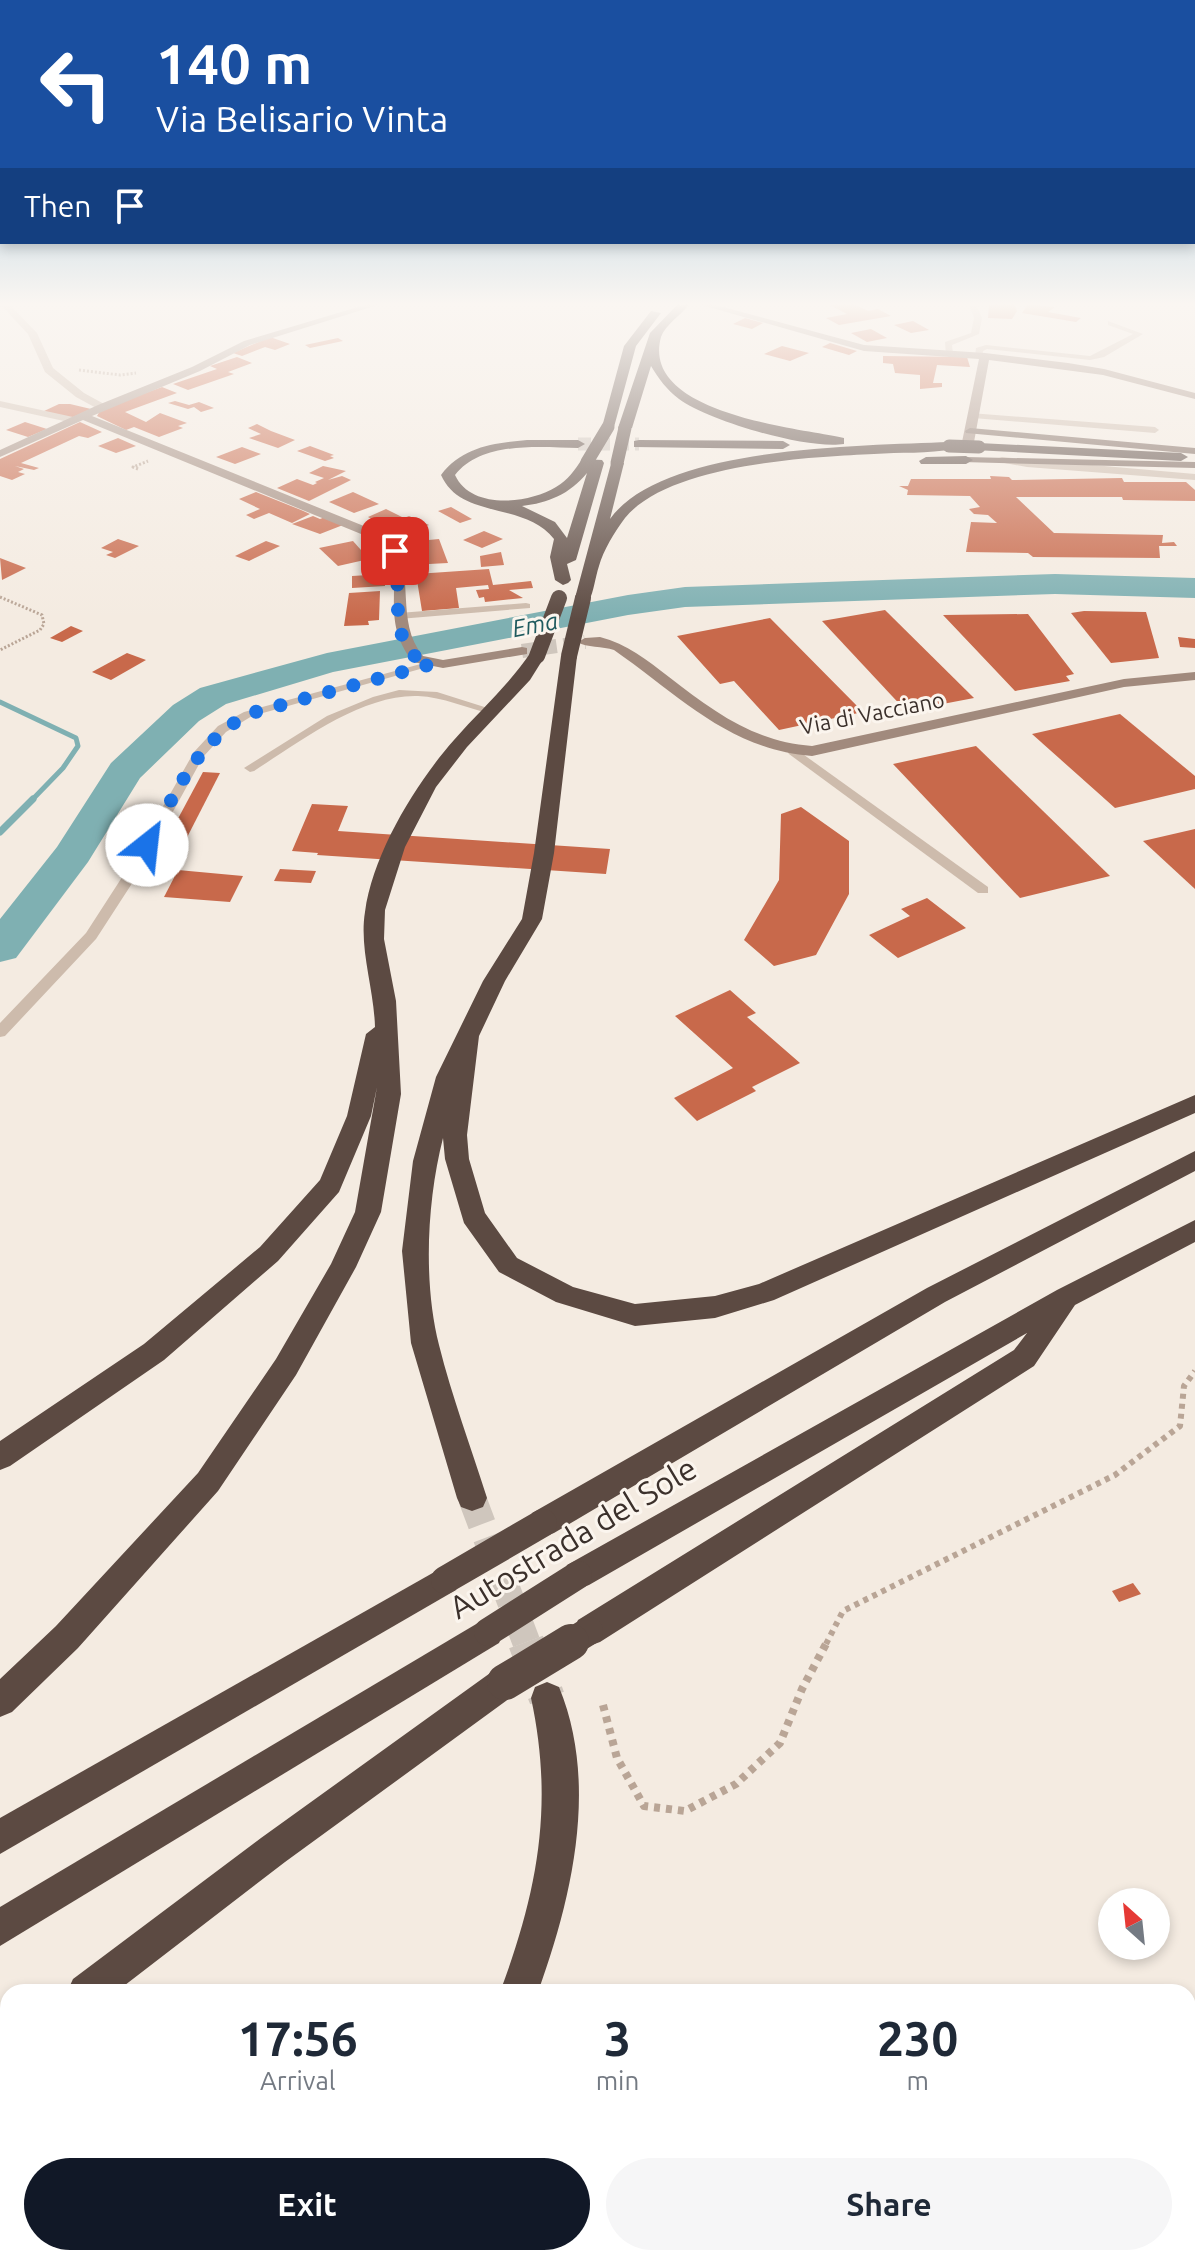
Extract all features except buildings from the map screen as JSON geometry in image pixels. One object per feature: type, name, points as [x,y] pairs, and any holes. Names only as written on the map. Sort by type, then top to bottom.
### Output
[{"type":"highway","points":[[0,1701],[67,1637],[208,1482],[286,1367],[343,1267],[368,1212],[389,1094],[385,1001],[374,939],[375,910],[395,847],[427,786],[524,676],[530,653],[559,598],[592,463],[613,410]]},
{"type":"highway","points":[[472,1498],[425,1343],[415,1251],[425,1161],[448,1077],[494,981],[532,919],[544,853],[569,656],[631,410]]},
{"type":"highway","points":[[710,410],[787,435],[910,445]]},
{"type":"highway","points":[[563,580],[558,557],[561,539],[552,524],[534,514],[456,491],[449,482],[449,472],[462,459],[507,446],[578,444]]},
{"type":"highway","points":[[639,444],[970,446],[1190,455]]},
{"type":"highway","points":[[592,562],[627,507],[640,498],[703,473],[804,455],[949,446]]},
{"type":"highway","points":[[804,455],[935,460],[970,446]]},
{"type":"highway","points":[[482,501],[516,503],[550,496],[568,487],[592,463]]},
{"type":"highway","points":[[0,1457],[154,1352],[269,1254],[330,1185],[359,1116],[385,1001]]},
{"type":"highway","points":[[468,1037],[455,1135],[457,1159],[473,1216],[508,1265],[565,1295],[635,1315],[715,1307],[765,1293],[1195,1103]]},
{"type":"highway","name":"Autostrada del Sole","points":[[0,1837],[936,1295],[1195,1160]]},
{"type":"highway","name":"Autostrada del Sole","points":[[0,1928],[578,1575],[1066,1297],[1195,1230]]},
{"type":"highway","points":[[97,1984],[273,1850],[505,1682],[1024,1358],[1066,1297]]},
{"type":"highway","points":[[522,1984],[541,1931],[559,1848],[561,1793],[553,1718],[547,1698]]},
{"type":"main road","points":[[970,446],[1002,460],[1195,465]]},
{"type":"street","points":[[0,454],[96,410]]},
{"type":"street","points":[[970,446],[974,410]]},
{"type":"street","points":[[78,418],[387,540],[393,547],[397,561],[399,616],[408,646],[432,664],[530,653]]},
{"type":"street","name":"Via di Vacciano","points":[[585,642],[600,641],[619,647],[747,737],[771,748],[793,751],[812,751],[1124,683],[1195,676]]},
{"type":"lane","points":[[32,410],[78,418]]},
{"type":"lane","points":[[973,415],[1155,430]]},
{"type":"lane","points":[[1002,460],[1195,477]]},
{"type":"lane","points":[[399,616],[526,606]]},
{"type":"lane","points":[[0,1032],[91,936],[135,868],[198,755],[222,729],[248,714],[432,664]]},
{"type":"lane","points":[[250,768],[363,703],[387,695],[430,695],[491,711]]},
{"type":"lane","points":[[793,751],[983,890]]},
{"type":"path","points":[[0,597],[42,615],[44,624],[40,630],[0,650]]},
{"type":"path","points":[[603,1705],[617,1758],[644,1806],[685,1811],[736,1784],[780,1743],[802,1689],[843,1611],[1115,1475],[1180,1426],[1184,1386],[1195,1371]]},
{"type":"waterway","name":"Ema","points":[[0,948],[74,853],[125,771],[186,713],[213,696],[327,663],[628,605],[685,597],[1055,584],[1195,588]]},
{"type":"waterway","points":[[0,702],[76,738],[78,746],[63,768],[31,801]]},
{"type":"waterway","points":[[0,832],[31,801]]},
{"type":"tunnel","points":[[578,444],[639,444]]},
{"type":"tunnel","points":[[522,651],[585,642]]},
{"type":"tunnel","points":[[472,1498],[527,1644]]},
{"type":"tunnel","points":[[526,1642],[547,1698]]},
{"type":"route","points":[[147,845],[198,755],[222,729],[248,714],[432,664],[414,656],[402,636],[395,551]]}]
